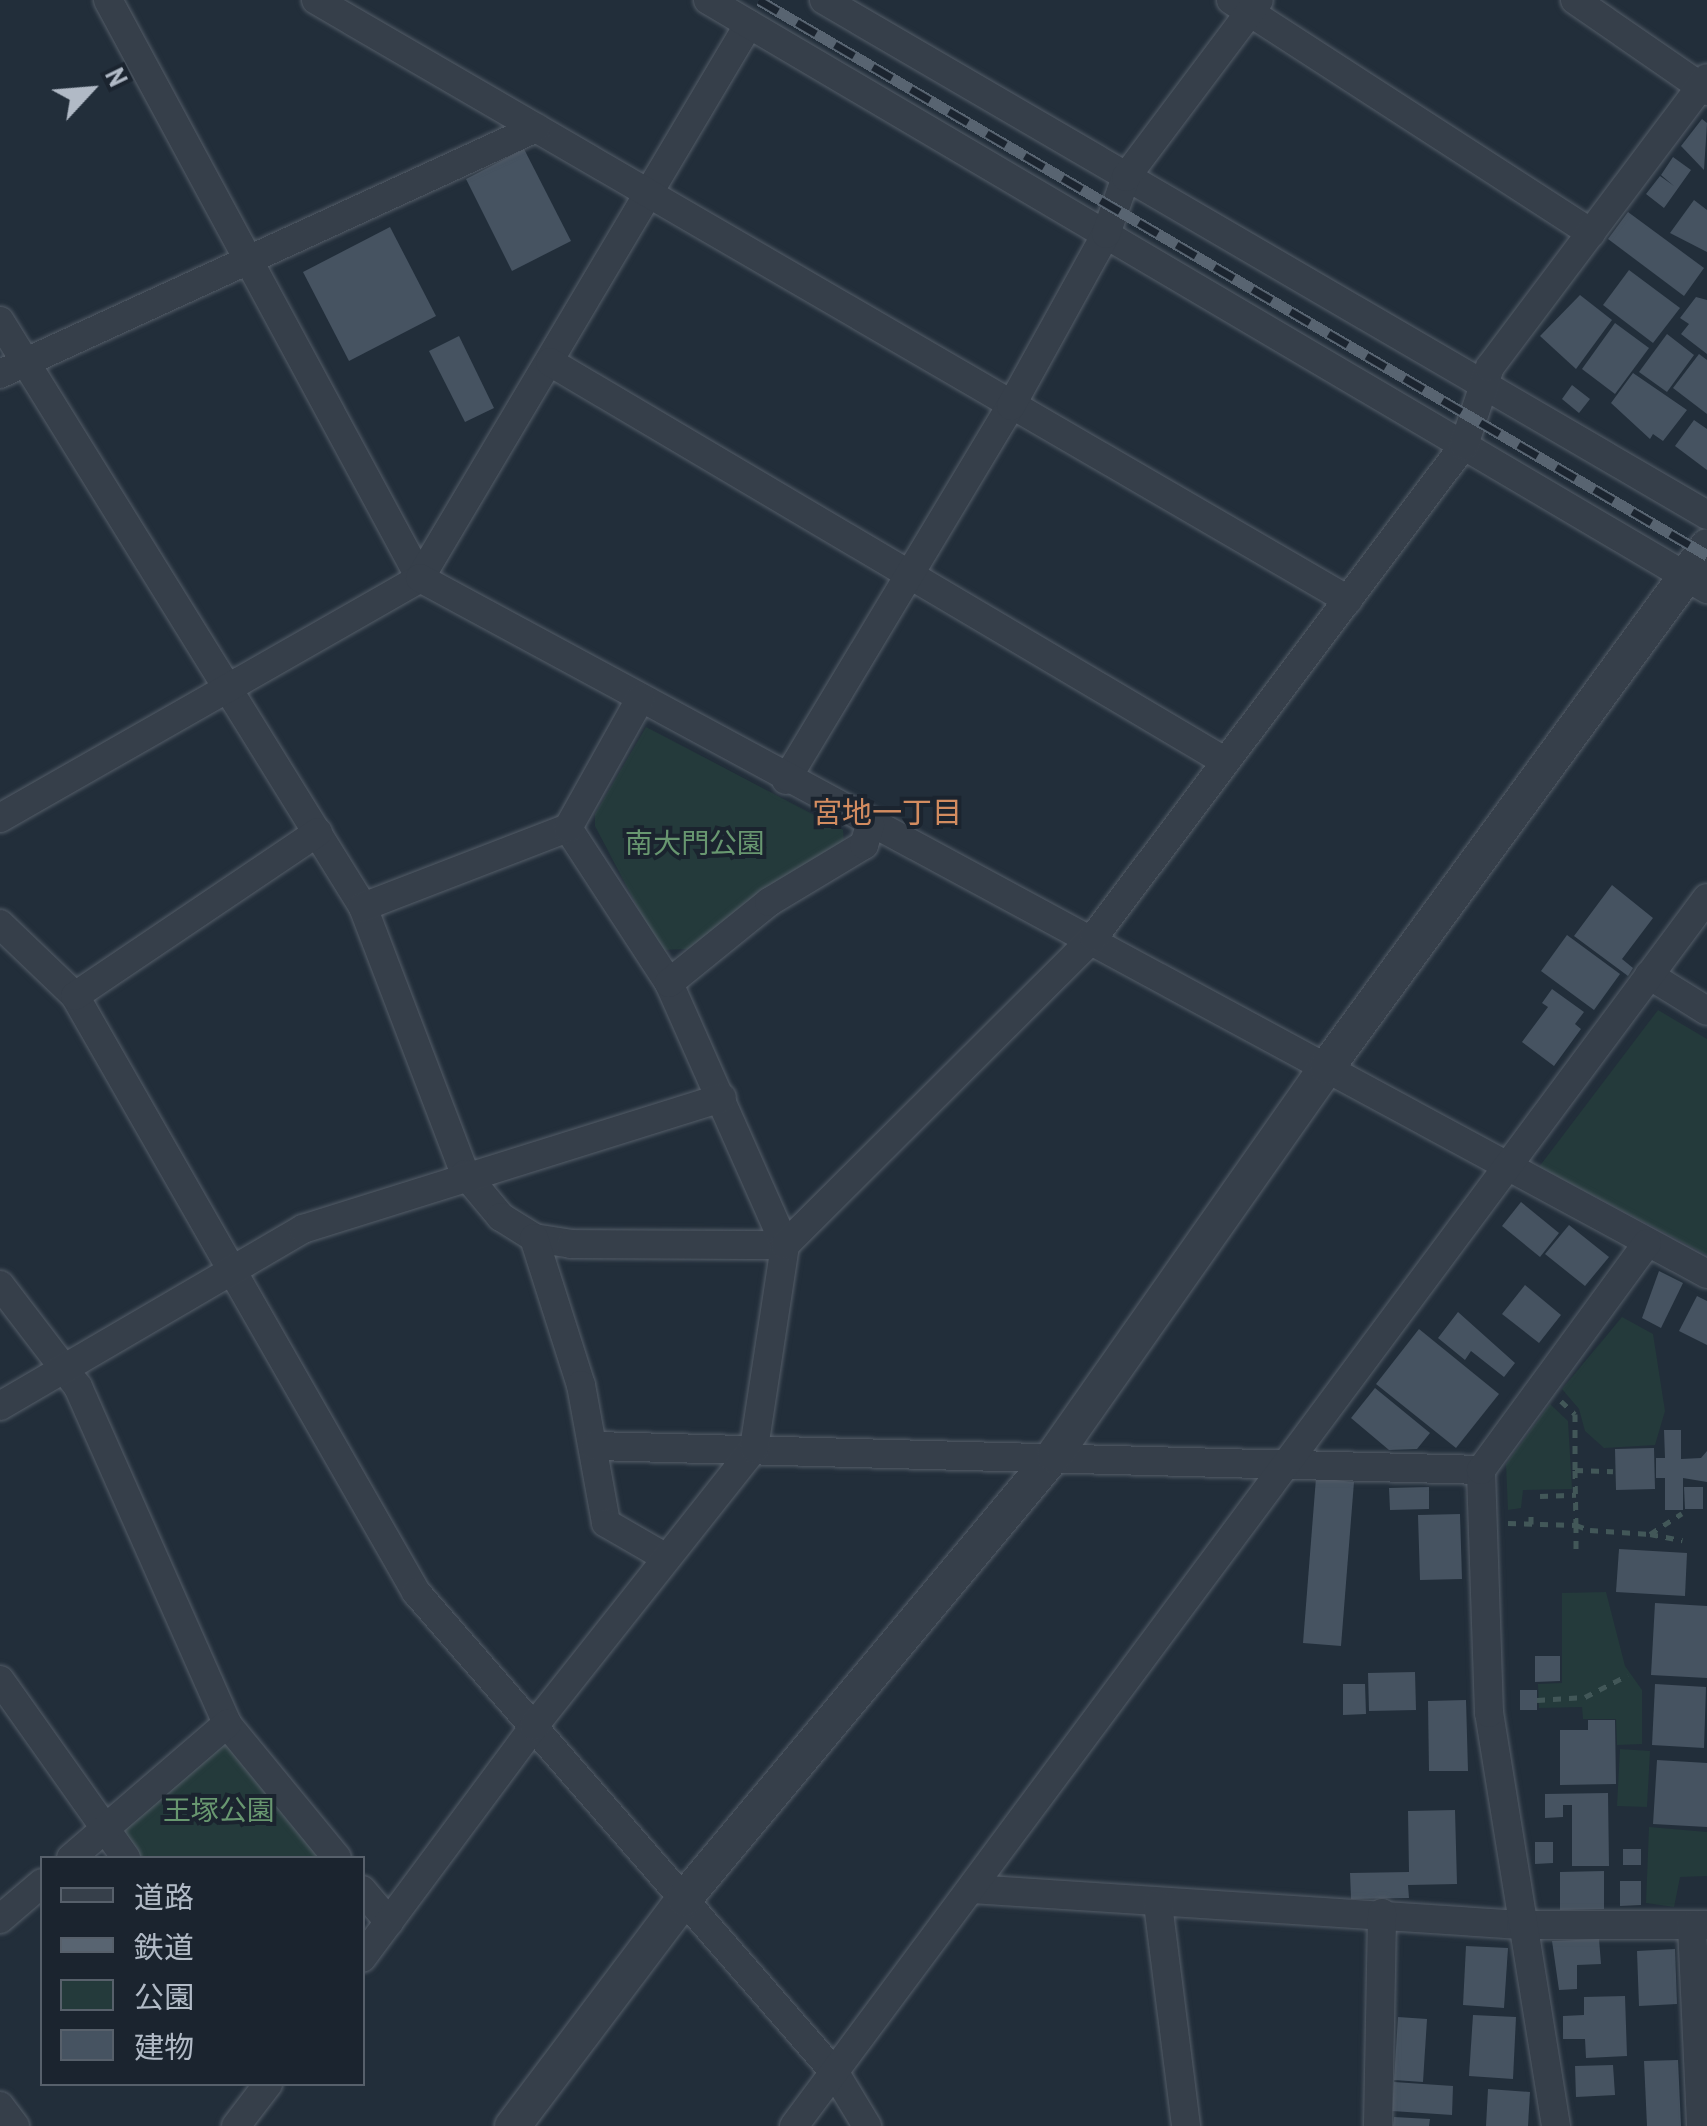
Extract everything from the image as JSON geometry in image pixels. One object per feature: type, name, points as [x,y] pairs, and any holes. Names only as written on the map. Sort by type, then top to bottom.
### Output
[{"type":"street","points":[[108,0],[420,578],[870,826],[1094,937],[1707,1274]]},
{"type":"street","points":[[316,0],[1348,600]]},
{"type":"street","points":[[708,0],[1696,582]]},
{"type":"street","points":[[824,0],[1707,515]]},
{"type":"street","points":[[0,320],[12,369],[230,689],[363,907],[465,1174],[501,1217],[534,1238],[570,1244],[784,1245],[1094,937],[1464,445],[1490,367],[1705,85],[1575,0]]},
{"type":"street","points":[[786,780],[1012,406],[1106,234],[1126,177],[1247,4],[1590,233]]},
{"type":"street","points":[[0,818],[420,578],[749,24]]},
{"type":"street","points":[[12,369],[536,128]]},
{"type":"street","points":[[550,362],[1226,762]]},
{"type":"street","points":[[512,2126],[684,1898],[1054,1454],[1327,1066],[1696,582],[1707,546]]},
{"type":"street","points":[[363,907],[568,828],[640,699]]},
{"type":"street","points":[[670,982],[769,902],[864,844],[870,826]]},
{"type":"street","points":[[365,1954],[534,1726],[754,1448],[784,1245],[670,982],[568,828]]},
{"type":"street","points":[[75,996],[318,832]]},
{"type":"street","points":[[794,2126],[1510,1168],[1707,898]]},
{"type":"street","points":[[0,924],[75,996],[416,1592],[835,2073],[868,2126]]},
{"type":"street","points":[[1649,975],[1707,1011]]},
{"type":"street","points":[[0,1406],[303,1229],[465,1174],[722,1098]]},
{"type":"street","points":[[534,1238],[595,1446],[606,1524],[665,1556]]},
{"type":"street","points":[[1556,2126],[1520,1925],[1489,1713],[1481,1470],[1646,1243]]},
{"type":"street","points":[[0,1285],[78,1387],[228,1724],[335,1856]]},
{"type":"street","points":[[595,1446],[1054,1454],[1481,1470]]},
{"type":"street","points":[[0,1680],[125,1856]]},
{"type":"street","points":[[73,1856],[228,1724]]},
{"type":"street","points":[[0,1919],[40,1884]]},
{"type":"street","points":[[972,1889],[1520,1925],[1700,1926],[1701,2126]]},
{"type":"street","points":[[365,1894],[389,1922]]},
{"type":"street","points":[[1158,1904],[1186,2126]]},
{"type":"street","points":[[1378,2126],[1382,1913]]},
{"type":"street","points":[[236,2126],[266,2086]]},
{"type":"street","points":[[0,2106],[15,2126]]},
{"type":"path","points":[[1543,1385],[1575,1414],[1576,1549]]},
{"type":"path","points":[[1576,1470],[1613,1471]]},
{"type":"path","points":[[1540,1496],[1576,1495]]},
{"type":"path","points":[[1531,1524],[1532,1510]]},
{"type":"path","points":[[1650,1534],[1682,1512]]},
{"type":"path","points":[[1483,1523],[1576,1525],[1682,1540]]},
{"type":"path","points":[[1537,1700],[1585,1697],[1628,1675]]},
{"type":"green space","name":"南大門公園","points":[[646,727],[843,830],[844,843],[689,949],[660,950],[595,826],[595,814]]},
{"type":"green space","points":[[1658,1010],[1707,1039],[1707,1255],[1539,1167]]},
{"type":"green space","points":[[1622,1317],[1653,1334],[1665,1411],[1655,1445],[1604,1448],[1585,1431],[1579,1409],[1562,1389]]},
{"type":"green space","points":[[1550,1404],[1568,1421],[1572,1489],[1523,1490],[1521,1508],[1508,1510],[1506,1464]]},
{"type":"green space","points":[[1606,1592],[1625,1666],[1642,1690],[1642,1744],[1617,1745],[1616,1719],[1583,1719],[1582,1707],[1539,1708],[1538,1684],[1562,1683],[1562,1593]]},
{"type":"green space","name":"王塚公園","points":[[227,1737],[325,1856],[134,1856],[115,1831]]},
{"type":"green space","points":[[1620,1749],[1650,1751],[1647,1807],[1617,1806]]},
{"type":"green space","points":[[1649,1827],[1707,1832],[1707,1876],[1680,1877],[1674,1907],[1646,1903]]},
{"type":"building","points":[[1702,119],[1707,123],[1704,170],[1681,146]]},
{"type":"building","points":[[524,149],[571,241],[512,271],[466,179]]},
{"type":"building","points":[[1673,157],[1691,170],[1664,208],[1646,194],[1660,176],[1674,186],[1661,175]]},
{"type":"building","points":[[1694,200],[1707,210],[1707,252],[1670,233]]},
{"type":"building","points":[[1628,212],[1704,268],[1684,296],[1608,239]]},
{"type":"building","points":[[390,227],[436,316],[349,361],[303,272]]},
{"type":"building","points":[[1629,270],[1680,308],[1653,343],[1603,305]]},
{"type":"building","points":[[1580,295],[1612,320],[1576,369],[1540,336]]},
{"type":"building","points":[[1696,297],[1707,300],[1707,354],[1681,334],[1689,324],[1680,318]]},
{"type":"building","points":[[1615,323],[1649,348],[1615,394],[1582,369]]},
{"type":"building","points":[[1667,334],[1694,355],[1667,392],[1639,372]]},
{"type":"building","points":[[459,336],[494,408],[465,422],[429,351]]},
{"type":"building","points":[[1699,354],[1707,360],[1707,414],[1673,388]]},
{"type":"building","points":[[1633,373],[1687,410],[1663,441],[1653,434],[1650,439],[1611,403]]},
{"type":"building","points":[[1572,385],[1590,399],[1579,413],[1562,399]]},
{"type":"building","points":[[1694,420],[1707,429],[1707,470],[1675,446]]},
{"type":"building","points":[[1612,885],[1653,918],[1622,959],[1633,968],[1628,976],[1574,936]]},
{"type":"building","points":[[1567,935],[1620,974],[1594,1010],[1541,971]]},
{"type":"building","points":[[1552,989],[1584,1012],[1575,1024],[1581,1029],[1554,1066],[1522,1042],[1548,1007],[1542,1003]]},
{"type":"building","points":[[1521,1202],[1559,1233],[1540,1257],[1502,1226]]},
{"type":"building","points":[[1569,1225],[1609,1257],[1585,1286],[1545,1254]]},
{"type":"building","points":[[1659,1271],[1683,1283],[1661,1328],[1642,1318]]},
{"type":"building","points":[[1525,1285],[1561,1315],[1539,1343],[1502,1314]]},
{"type":"building","points":[[1697,1296],[1707,1301],[1707,1345],[1679,1331]]},
{"type":"building","points":[[1458,1312],[1515,1363],[1504,1377],[1471,1351],[1465,1360],[1438,1338]]},
{"type":"building","points":[[1419,1329],[1499,1394],[1456,1448],[1376,1384]]},
{"type":"building","points":[[1375,1388],[1430,1433],[1417,1449],[1389,1450],[1351,1418]]},
{"type":"building","points":[[1664,1430],[1681,1430],[1681,1459],[1701,1458],[1707,1451],[1707,1482],[1683,1478],[1683,1510],[1665,1510],[1665,1478],[1656,1478],[1656,1458],[1665,1458]]},
{"type":"building","points":[[1654,1448],[1655,1489],[1616,1490],[1615,1449]]},
{"type":"building","points":[[1316,1478],[1354,1482],[1341,1646],[1303,1643]]},
{"type":"building","points":[[1429,1487],[1429,1509],[1390,1510],[1389,1488]]},
{"type":"building","points":[[1684,1487],[1703,1487],[1703,1509],[1685,1509]]},
{"type":"building","points":[[1460,1514],[1462,1579],[1420,1580],[1418,1515]]},
{"type":"building","points":[[1619,1549],[1687,1553],[1685,1596],[1616,1592]]},
{"type":"building","points":[[1655,1603],[1707,1606],[1707,1678],[1651,1675]]},
{"type":"building","points":[[1535,1656],[1560,1656],[1560,1681],[1535,1682]]},
{"type":"building","points":[[1415,1672],[1416,1710],[1369,1711],[1368,1673]]},
{"type":"building","points":[[1343,1684],[1365,1684],[1366,1714],[1343,1715]]},
{"type":"building","points":[[1655,1684],[1706,1687],[1704,1748],[1652,1745]]},
{"type":"building","points":[[1520,1690],[1537,1690],[1537,1710],[1520,1710]]},
{"type":"building","points":[[1466,1700],[1468,1771],[1429,1771],[1428,1701]]},
{"type":"building","points":[[1588,1720],[1615,1720],[1616,1784],[1560,1785],[1560,1730],[1588,1730]]},
{"type":"building","points":[[1657,1760],[1707,1763],[1707,1827],[1653,1824]]},
{"type":"building","points":[[1608,1793],[1609,1866],[1572,1866],[1572,1805],[1563,1805],[1563,1817],[1545,1818],[1545,1794]]},
{"type":"building","points":[[1455,1810],[1457,1884],[1408,1885],[1409,1898],[1351,1899],[1350,1873],[1409,1872],[1408,1811]]},
{"type":"building","points":[[1535,1842],[1553,1842],[1553,1863],[1535,1864]]},
{"type":"building","points":[[1623,1849],[1641,1849],[1641,1865],[1623,1865]]},
{"type":"building","points":[[1604,1871],[1604,1909],[1560,1910],[1560,1872]]},
{"type":"building","points":[[1620,1881],[1641,1881],[1641,1905],[1620,1906]]},
{"type":"building","points":[[1599,1939],[1601,1964],[1577,1965],[1577,1989],[1559,1990],[1552,1941]]},
{"type":"building","points":[[1466,1946],[1508,1948],[1504,2008],[1463,2005]]},
{"type":"building","points":[[1675,1949],[1677,2004],[1639,2006],[1637,1951]]},
{"type":"building","points":[[1625,1996],[1627,2056],[1586,2058],[1585,2039],[1563,2039],[1563,2016],[1584,2015],[1584,1997]]},
{"type":"building","points":[[1473,2015],[1516,2017],[1513,2079],[1469,2076]]},
{"type":"building","points":[[1398,2017],[1427,2019],[1423,2082],[1394,2080]]},
{"type":"building","points":[[1678,2060],[1681,2126],[1647,2126],[1644,2061]]},
{"type":"building","points":[[1613,2065],[1615,2095],[1576,2097],[1575,2066]]},
{"type":"building","points":[[1394,2082],[1453,2086],[1452,2115],[1392,2111]]},
{"type":"building","points":[[1488,2089],[1530,2092],[1528,2126],[1486,2126]]},
{"type":"building","points":[[1394,2117],[1430,2119],[1429,2126],[1393,2126]]},
{"type":"railway","points":[[759,0],[1707,555]]},
{"type":"district","name":"宮地一丁目","points":[[887,812]]}]
